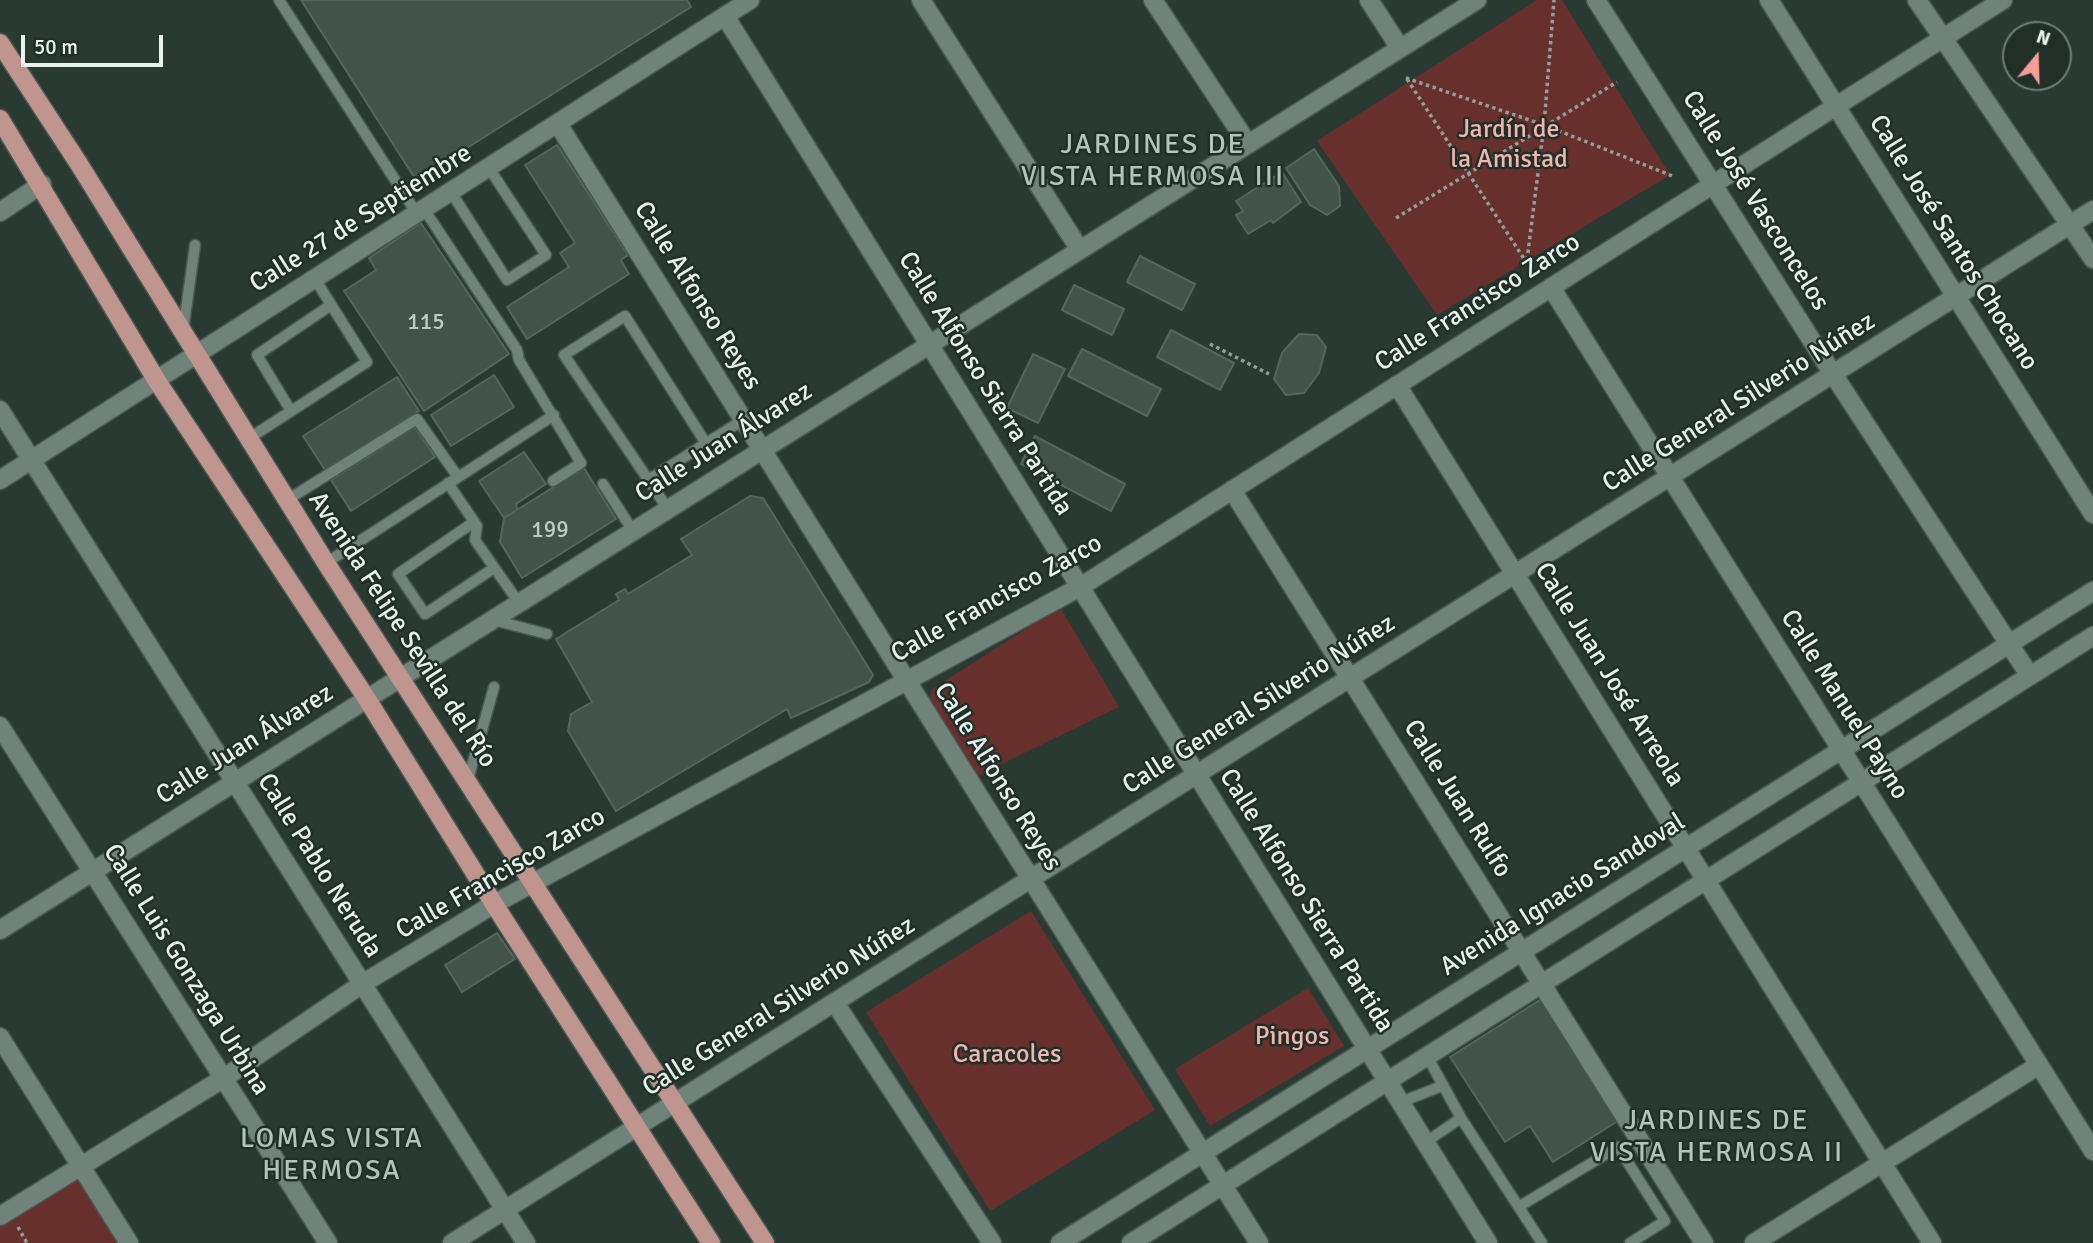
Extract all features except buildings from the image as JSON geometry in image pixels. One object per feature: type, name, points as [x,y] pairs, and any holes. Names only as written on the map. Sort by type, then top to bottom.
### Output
[{"type":"main road","name":"Avenida Felipe Sevilla del Río","points":[[0,43],[79,164],[195,356],[326,563],[765,1243]]},
{"type":"main road","points":[[0,118],[42,184],[157,381],[367,699],[494,904],[711,1243]]},
{"type":"street","name":"Calle 27 de Septiembre","points":[[0,480],[750,0]]},
{"type":"street","points":[[921,0],[1080,250]]},
{"type":"street","points":[[1153,0],[1248,144]]},
{"type":"street","points":[[1369,0],[1400,48]]},
{"type":"street","name":"Calle Juan Álvarez","points":[[0,930],[1477,0]]},
{"type":"street","name":"Calle José Vasconcelos","points":[[1597,0],[1833,374],[2011,643],[2030,676]]},
{"type":"street","name":"Calle José Santos Chocano","points":[[1769,0],[2093,514]]},
{"type":"street","points":[[1917,0],[2093,258]]},
{"type":"street","name":"Calle Francisco Zarco","points":[[0,1216],[224,1079],[362,984],[494,904],[1080,587],[2003,0]]},
{"type":"street","name":"Calle Alfonso Sierra Partida","points":[[725,16],[1488,1243]]},
{"type":"street","name":"Calle Alfonso Reyes","points":[[558,124],[1259,1243]]},
{"type":"street","points":[[0,212],[42,184]]},
{"type":"street","name":"Calle General Silverio Núñez","points":[[452,1243],[2093,210]]},
{"type":"street","name":"Calle Manuel Payno","points":[[1551,287],[2093,1151]]},
{"type":"street","name":"Calle Juan José Arreola","points":[[1397,385],[1932,1243]]},
{"type":"street","name":"Calle Pablo Neruda","points":[[0,410],[526,1243]]},
{"type":"street","name":"Calle Juan Rulfo","points":[[1231,490],[1704,1243]]},
{"type":"street","name":"Avenida Ignacio Sandoval","points":[[1060,1243],[2093,591]]},
{"type":"street","points":[[1131,1243],[2093,636]]},
{"type":"street","name":"Calle Luis Gonzaga Urbina","points":[[0,726],[328,1243]]},
{"type":"street","points":[[835,1003],[992,1243]]},
{"type":"street","points":[[0,1037],[129,1243]]},
{"type":"street","points":[[1754,1243],[2039,1065]]},
{"type":"lane","points":[[279,0],[517,350],[519,360],[581,463],[553,481]]},
{"type":"lane","points":[[451,192],[508,280],[546,255],[489,169]]},
{"type":"lane","points":[[183,335],[195,245]]},
{"type":"lane","points":[[248,439],[367,362],[315,279]]},
{"type":"lane","points":[[291,411],[257,355],[331,305]]},
{"type":"lane","points":[[668,509],[564,355],[625,316],[707,445]]},
{"type":"lane","points":[[326,563],[554,415]]},
{"type":"lane","points":[[287,500],[416,418],[477,526],[475,540],[519,603]]},
{"type":"lane","points":[[648,480],[743,420]]},
{"type":"lane","points":[[603,484],[633,531]]},
{"type":"lane","points":[[474,522],[398,574],[425,614],[494,568]]},
{"type":"lane","points":[[493,620],[547,634]]},
{"type":"lane","points":[[468,780],[494,687]]},
{"type":"lane","points":[[1427,1056],[1461,1118],[1542,1243]]},
{"type":"lane","points":[[1401,1102],[1442,1086]]},
{"type":"lane","points":[[1426,1142],[1461,1118]]},
{"type":"lane","points":[[1520,1206],[1618,1146],[1665,1221],[1630,1243]]},
{"type":"path","points":[[1527,260],[1544,125],[1554,0]]},
{"type":"path","points":[[1530,268],[1406,78],[1544,125],[1675,177]]},
{"type":"path","points":[[1396,218],[1468,171],[1616,82]]},
{"type":"path","points":[[1210,344],[1269,374]]},
{"type":"green space","name":"Jardín de la Amistad","points":[[1537,0],[1562,0],[1670,175],[1437,315],[1317,141]]},
{"type":"green space","points":[[1060,607],[1119,707],[975,777],[929,700],[932,689]]},
{"type":"green space","name":"Caracoles","points":[[1031,911],[1155,1110],[990,1211],[866,1012]]},
{"type":"green space","name":"Pingos","points":[[1308,988],[1344,1046],[1210,1126],[1175,1069]]},
{"type":"green space","points":[[79,1177],[121,1243],[0,1243],[0,1227]]},
{"type":"district","name":"JARDINES DE VISTA HERMOSA III","points":[[1153,162]]},
{"type":"district","name":"JARDINES DE VISTA HERMOSA II","points":[[1717,1138]]},
{"type":"district","name":"LOMAS VISTA HERMOSA","points":[[332,1156]]}]
